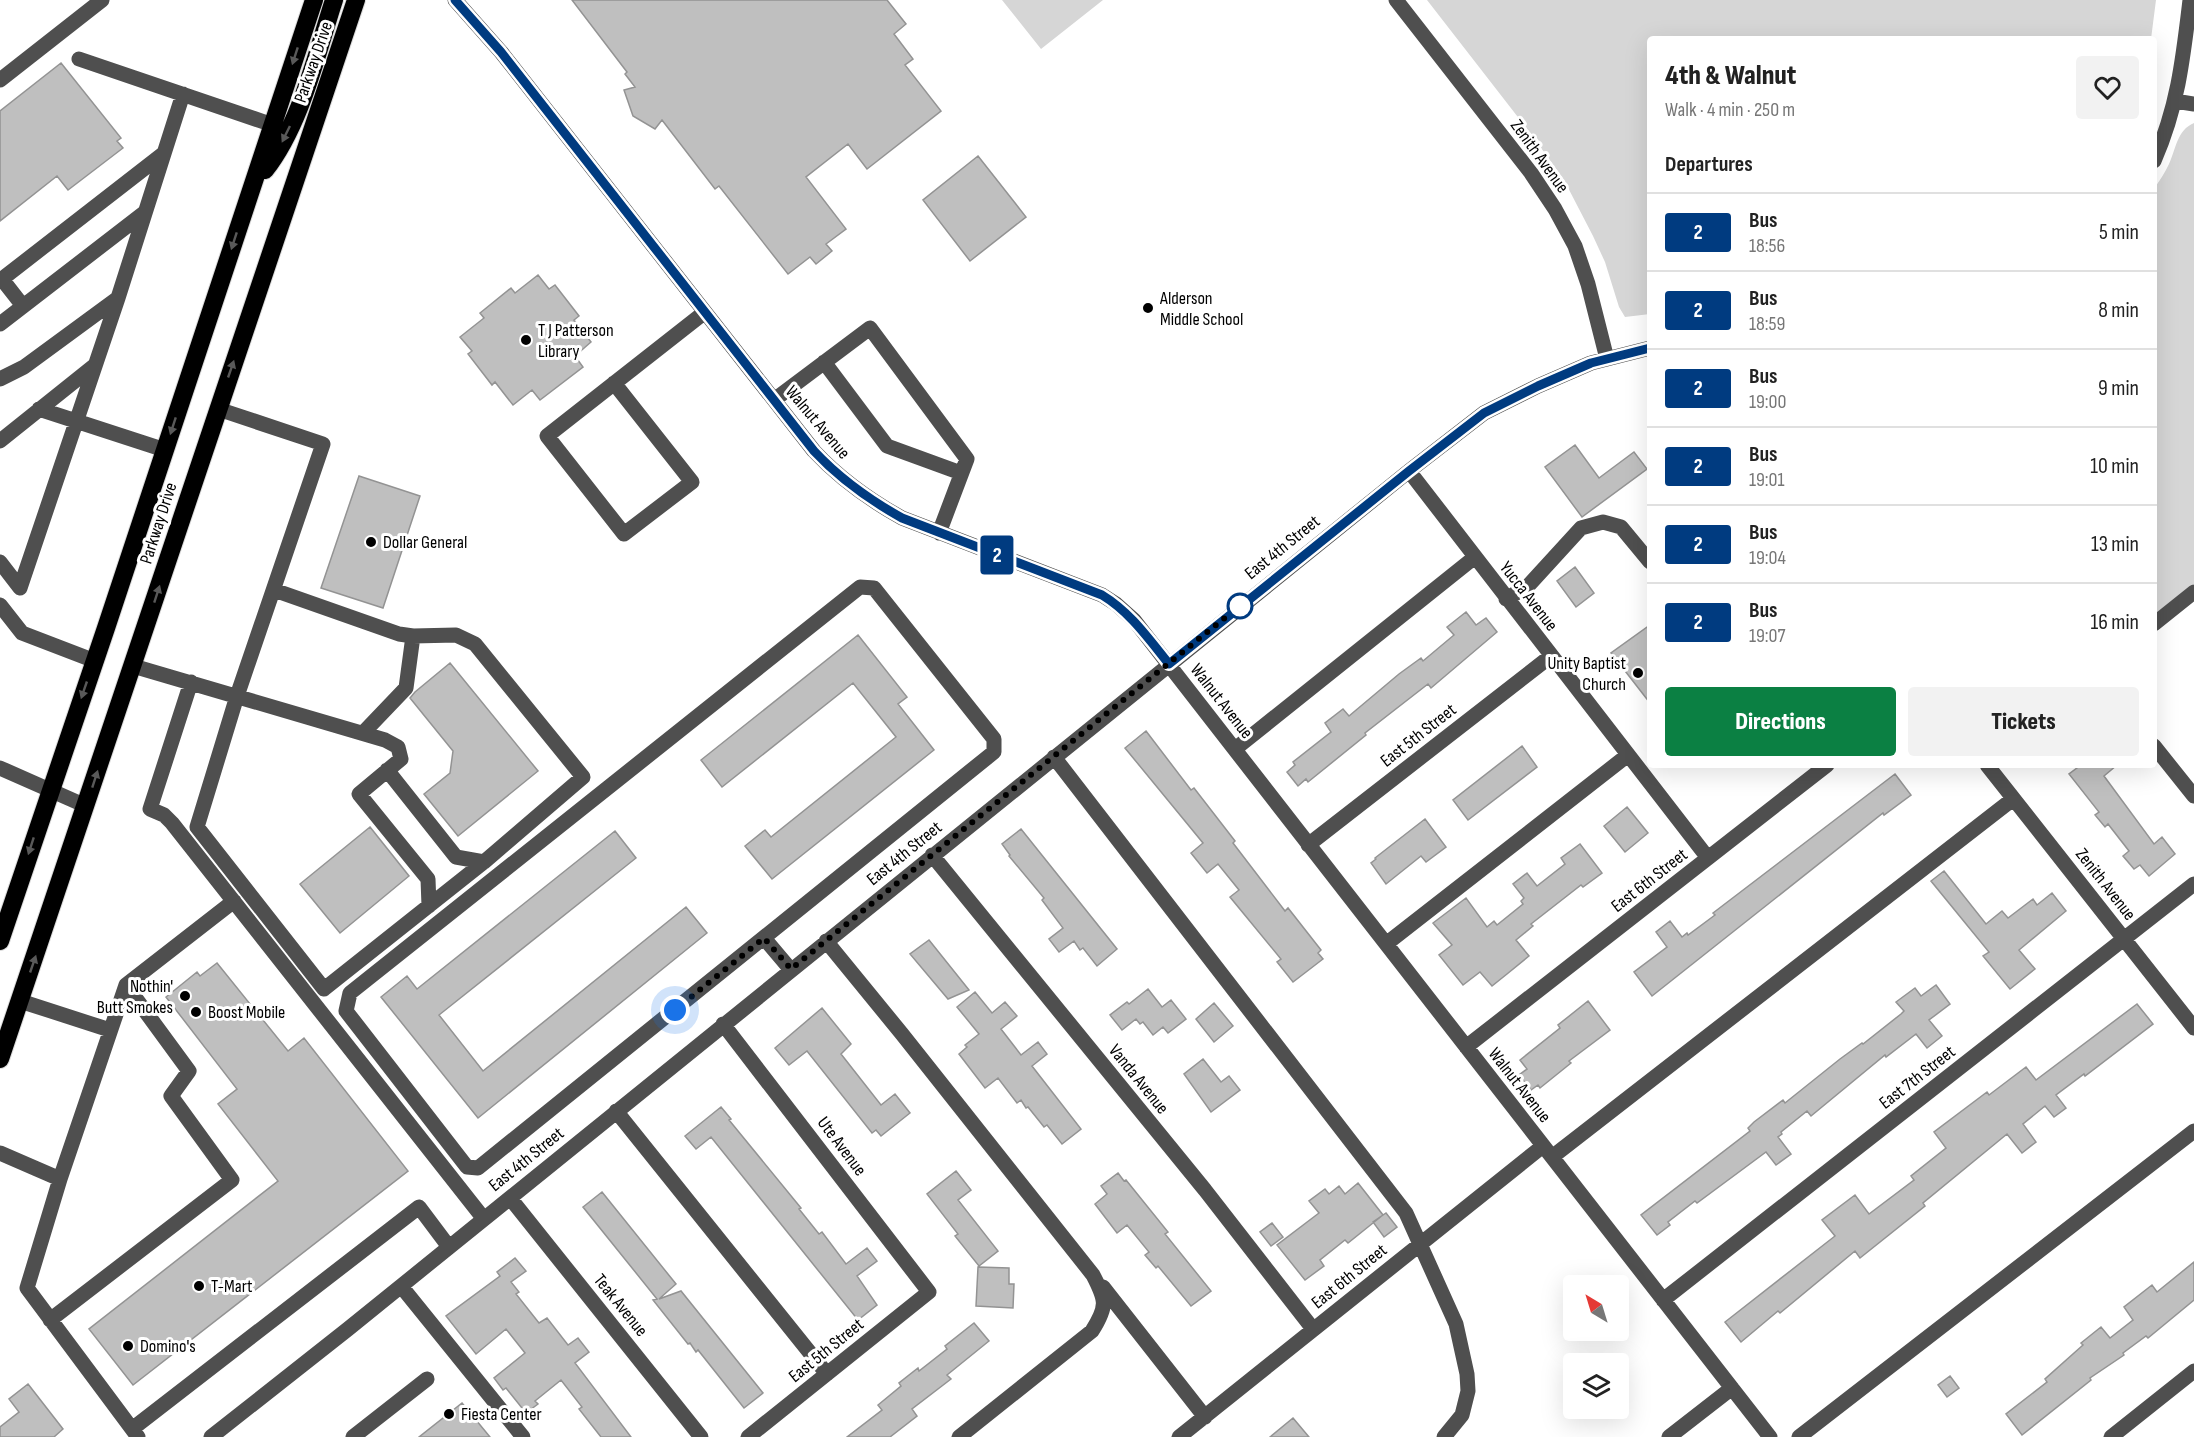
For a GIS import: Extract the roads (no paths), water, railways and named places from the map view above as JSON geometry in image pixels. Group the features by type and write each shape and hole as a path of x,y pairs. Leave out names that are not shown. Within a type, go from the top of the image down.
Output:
{"highway":[{"name":"Parkway Drive","path":"0,941 314,0"},
{"path":"253,185 271,162 296,112 334,0"},
{"name":"Parkway Drive","path":"0,1059 356,0"}],"street":[{"path":"0,80 102,0"},
{"name":"Walnut Avenue","path":"454,0 501,52 814,451 842,480 902,518 1102,595 1134,620 1770,1437"},
{"name":"Zenith Avenue","path":"1395,0 1531,173 1555,209 1575,246 1607,359"},
{"path":"2157,154 2167,130 2181,75 2190,0"},
{"path":"80,59 273,125"},
{"path":"0,562 20,588 118,298 183,94"},
{"path":"2175,101 2194,104"},
{"path":"23,306 2,279 163,154"},
{"path":"0,324 144,213"},
{"path":"0,379 24,367 118,298"},
{"path":"615,383 692,482 624,534 547,436 705,312"},
{"path":"774,400 870,328 967,459 939,533"},
{"name":"East 4th Street","path":"222,1434 1054,756 1484,413 1591,363 1647,349"},
{"path":"824,362 887,446 962,473"},
{"path":"3,432 39,410 95,365"},
{"path":"218,409 322,444 237,696 197,827 324,989 484,862 583,777 475,644 456,635 399,634 274,590"},
{"path":"39,410 165,450"},
{"name":"Yucca Avenue","path":"1409,471 1708,858"},
{"path":"1506,599 1528,586 1581,528 1603,522 1621,527 1647,558"},
{"path":"1235,749 1474,557"},
{"path":"861,587 874,588 994,739 994,752 764,938 478,1168 467,1167 345,1011 350,993 861,587"},
{"path":"2157,622 2194,592"},
{"path":"0,605 21,633 95,661"},
{"path":"363,733 406,688 413,636"},
{"name":"East 5th Street","path":"1308,845 1551,656"},
{"path":"133,666 363,733 398,747 401,759 359,794 428,879 429,906"},
{"path":"191,682 150,809 164,815 172,823 484,1219"},
{"path":"2157,750 2194,796"},
{"path":"1386,944 1628,755"},
{"path":"1054,756 1406,1213 1456,1324 1467,1374 1468,1391 1462,1416 1444,1437"},
{"path":"0,768 86,806"},
{"name":"East 6th Street","path":"1466,1047 1708,858 1816,768"},
{"name":"Zenith Avenue","path":"1989,768 2194,1028"},
{"path":"387,770 456,857 484,862"},
{"name":"East 6th Street","path":"1179,1437 1421,1243 1547,1151 2013,799"},
{"name":"Vanda Avenue","path":"932,855 1205,1190 1313,1329"},
{"name":"East 7th Street","path":"1663,1300 2194,884"},
{"path":"234,901 126,985 60,1179 27,1288 135,1433 419,1207 449,1247"},
{"path":"764,938 791,969"},
{"path":"826,941 1205,1416"},
{"path":"50,1320 232,1180 171,1096 189,1071 126,985"},
{"path":"20,1001 110,1030"},
{"name":"Ute Avenue","path":"723,1024 929,1292"},
{"path":"616,1111 827,1374"},
{"path":"1799,1437 2194,1131"},
{"path":"0,1153 60,1179"},
{"name":"Teak Avenue","path":"510,1198 701,1437"},
{"path":"959,1437 1092,1331 1101,1317 1104,1297 1093,1275"},
{"path":"401,1286 523,1437"},
{"name":"East 5th Street","path":"748,1437 929,1292"},
{"path":"2110,1437 2194,1371"},
{"path":"353,1437 427,1378"},
{"path":"1669,1437 1732,1388"}],"place":[{"name":"Alderson Middle School","path":"1148,308"},
{"name":"T J Patterson Library","path":"526,340"},
{"name":"Dollar General","path":"371,542"},
{"name":"Unity Baptist Church","path":"1638,673"},
{"name":"Nothin' Butt Smokes","path":"185,996"},
{"name":"Boost Mobile","path":"196,1012"},
{"name":"T-Mart","path":"199,1286"},
{"name":"Domino's","path":"128,1346"},
{"name":"Fiesta Center","path":"449,1414"}]}
